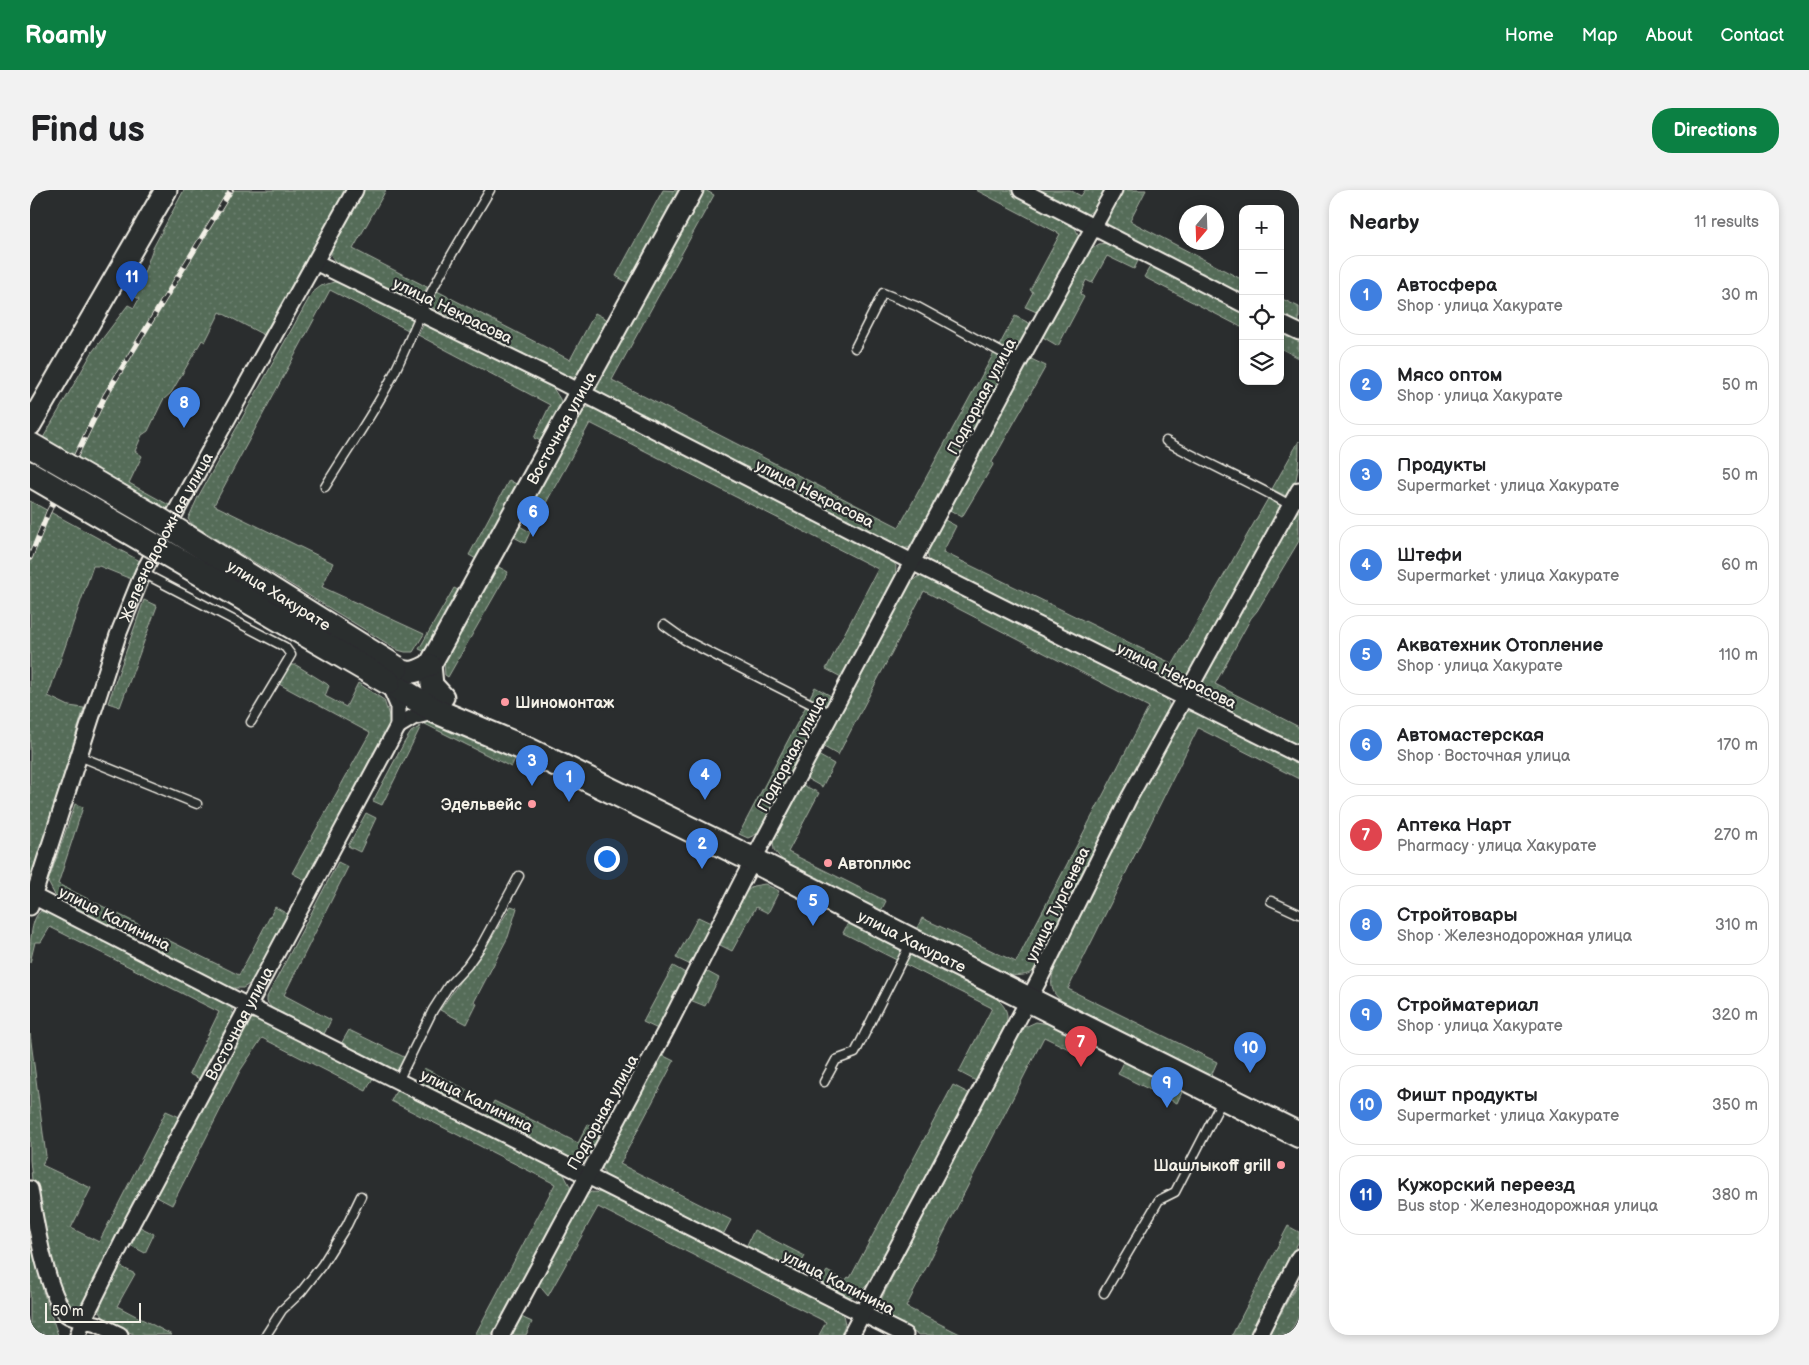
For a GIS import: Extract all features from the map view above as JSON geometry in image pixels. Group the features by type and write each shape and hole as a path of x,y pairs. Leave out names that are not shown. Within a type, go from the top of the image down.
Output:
{"main road":[{"name":"улица Хакурате","path":"30,429 156,518 440,704 1299,1135"},
{"name":"улица Хакурате","path":"30,474 394,673"}],"street":[{"path":"30,429 166,190"},
{"name":"Железнодорожная улица","path":"32,902 118,635 143,573 186,492 355,190"},
{"name":"Восточная улица","path":"430,665 692,190"},
{"path":"1021,190 1239,302"},
{"name":"Подгорная улица","path":"502,1335 666,1030 753,860 912,562 1114,190"},
{"name":"улица Некрасова","path":"315,262 580,392 912,562 1299,755"},
{"path":"1284,325 1299,332"},
{"name":"улица Тургенева","path":"851,1335 1028,1000 1129,798 1295,499"},
{"path":"430,665 432,686 440,704 398,726 398,705 394,673 408,674 417,672 430,665"},
{"name":"Восточная улица","path":"81,1328 132,1223 398,726"},
{"name":"улица Калинина","path":"32,902 248,1006 905,1335"},
{"path":"30,1189 34,1217 51,1287 67,1315 81,1328 98,1324 120,1335"},
{"path":"1259,1335 1299,1258"}],"lane":[{"path":"326,487 341,460 366,425 390,382 446,264 490,190"},
{"path":"855,348 883,293 916,306 1019,362"},
{"path":"1166,441 1295,499"},
{"path":"143,573 284,646 291,655 251,722"},
{"path":"664,625 685,640 832,714"},
{"path":"78,756 197,804"},
{"path":"398,1081 433,1010 449,986 467,966 481,946 519,876"},
{"path":"1271,901 1299,914"},
{"path":"824,1082 836,1060 855,1052 912,941"},
{"path":"1104,1293 1160,1200 1175,1192 1224,1097"},
{"path":"266,1335 282,1310 302,1292 322,1266 347,1225 360,1196"}],"green space":[{"path":"184,190 347,190 264,335 220,312 205,342 202,340 171,393 163,400 148,431 142,435 135,451 142,456 129,483 169,505 167,509 43,438 93,351 128,305 134,308 139,299 134,296 153,248"},
{"path":"362,190 386,190 353,249 427,287 419,303 335,261 331,256 331,249 338,232"},
{"path":"663,190 682,191 630,284 616,276"},
{"path":"701,190 714,195 612,380 899,527 994,353 1014,363 915,545 899,549 596,394 594,386"},
{"path":"976,190 1012,190 1073,224 1079,236 1079,241 1039,313 1025,307 1033,292 1030,290 1060,234"},
{"path":"1034,190 1070,190 1081,196 1085,190 1106,190 1095,209 1085,216"},
{"path":"1122,190 1146,190 1130,221 1179,247 1179,250 1186,250 1239,278 1239,294 1111,232 1106,221"},
{"path":"1108,243 1139,259 1134,269 1107,256 1092,283 1086,280 1080,294 1084,297 1058,346 1041,336 1090,250 1099,244"},
{"path":"1151,265 1239,310 1239,326 1144,277"},
{"path":"340,282 417,320 412,332 330,290 214,505 333,563 322,587 424,634 413,652 398,650 192,524 188,519 198,497 312,293 321,286"},
{"path":"437,291 570,360 595,313 610,321 581,373 575,377 569,377 429,306"},
{"path":"1284,300 1299,307 1299,325 1284,318"},
{"path":"1015,316 1035,326 1019,355 999,346"},
{"path":"424,324 553,388 560,399 562,407 545,443 534,438 550,405 418,335"},
{"path":"1284,333 1299,341 1299,358 1284,350"},
{"path":"1029,358 1046,366 992,462 993,465 962,517 948,509"},
{"path":"584,407 597,408 890,558 896,566 895,577 843,678 826,669 878,569 590,423 536,521 523,514 580,409"},
{"path":"1299,441 1296,478 1292,492 1288,497 1272,489"},
{"path":"509,480 520,486 480,561 469,555"},
{"path":"1269,497 1282,505 1282,510 1185,680 1177,684 1172,684 931,564 928,558 930,541 943,519 956,526 943,552 1173,664"},
{"path":"30,501 140,561 131,579 99,566 93,566 48,696 69,706 84,708 30,886"},
{"path":"1297,511 1299,511 1299,541 1251,618 1215,684 1299,727 1299,748 1206,701 1200,694 1199,687 1238,612"},
{"path":"518,525 530,532 525,543 512,536"},
{"path":"495,565 508,572 448,677 445,675 444,663"},
{"path":"923,575 1164,695 1169,704 1169,709 1114,813 1038,966 1032,972 1025,975 1009,975 917,928 922,918 1016,962 1149,707 924,591 838,755 822,746 908,585 917,577"},
{"path":"454,588 462,592 430,654 419,649"},
{"path":"144,600 157,606 120,707 108,703"},
{"path":"291,665 296,665 327,684 329,686 325,696 346,707 358,683 384,700 390,719 389,727 307,881 292,873 370,733 279,684 286,670"},
{"path":"815,687 831,696 825,708 809,699"},
{"path":"806,706 820,713 759,833 748,838 739,834"},
{"path":"1197,711 1299,761 1299,779 1198,728 1068,989 1217,1062 1211,1076 1062,1001 1057,997 1052,988 1053,973 1057,962 1166,745 1182,715 1187,712"},
{"path":"426,719 435,721 515,759 511,767 419,721"},
{"path":"421,726 382,805 373,801 411,732"},
{"path":"818,755 834,764 822,787 806,778"},
{"path":"803,785 819,793 788,852 886,901 881,911 783,861 774,850 773,841"},
{"path":"75,804 83,807 58,884 140,925 134,938 57,899 48,882"},
{"path":"366,813 376,818 360,852 348,846"},
{"path":"338,862 348,867 284,995 331,1020 324,1034 318,1034 275,1012 267,1002 267,997"},
{"path":"765,884 779,891 768,913 756,907 732,951 720,945 746,892 753,886"},
{"path":"511,906 517,908 508,937 474,1002 477,1004 467,1024 440,1010 463,977 480,957"},
{"path":"275,907 289,915 254,981 243,988 232,988 156,950 162,937 239,975"},
{"path":"41,911 49,913 229,1004 234,1017 202,1080 189,1074 219,1012 50,927 41,942 35,942 30,963 33,927 37,915"},
{"path":"698,917 713,924 693,966 676,958"},
{"path":"848,923 997,999 1002,1004 1007,1013 1006,1023 976,1081 959,1072 992,1008 843,933"},
{"path":"673,966 689,975 660,1030 643,1022"},
{"path":"706,971 719,978 705,1006 690,1000"},
{"path":"262,1018 374,1076 366,1091 262,1038 240,1071 172,1205 153,1195 250,1019"},
{"path":"1036,1022 1050,1024 1080,1040 1073,1051 1044,1037 906,1307 962,1335 919,1335 884,1317 880,1308 880,1302 929,1204 1020,1034 1025,1027"},
{"path":"349,1030 404,1057 396,1073 341,1044"},
{"path":"30,1034 46,1156 42,1165 91,1188 71,1228 99,1242 166,1111 182,1118 110,1249 80,1313 69,1311 52,1276 32,1180 30,1160"},
{"path":"660,1054 674,1061 620,1164 731,1220 723,1235 612,1181 603,1170 602,1165"},
{"path":"1125,1060 1183,1090 1177,1103 1118,1074"},
{"path":"424,1068 467,1090 460,1103 417,1083"},
{"path":"953,1085 970,1094 871,1281 861,1291 850,1297 820,1282 827,1271 845,1281 848,1277 850,1278"},
{"path":"403,1090 562,1171 570,1186 570,1194 495,1335 475,1335 555,1184 391,1101 396,1091"},
{"path":"494,1101 578,1143 588,1124 605,1132 590,1157 580,1162 573,1162 485,1118"},
{"path":"591,1192 605,1193 842,1310 845,1324 841,1335 819,1335 826,1322 598,1207 548,1296 537,1283 587,1195"},
{"path":"30,1225 43,1291 58,1335 30,1335"},
{"path":"138,1226 154,1234 145,1253 128,1244"},
{"path":"1288,1226 1299,1232 1299,1241 1250,1335 1232,1335"},
{"path":"754,1230 805,1256 797,1271 746,1247"},
{"path":"116,1264 135,1274 117,1306 172,1335 135,1335 106,1321 100,1312 100,1297"},
{"path":"1299,1280 1299,1316 1289,1335 1269,1335"},
{"path":"519,1316 532,1322 526,1335 508,1335"}],"railway":[{"path":"30,558 48,513 105,396 231,190"}],"place":[{"name":"Кужорский переезд","path":"132,302"},
{"name":"Стройтовары","path":"184,428"},
{"name":"Автомастерская","path":"533,537"},
{"name":"Шиномонтаж","path":"505,702"},
{"name":"Продукты","path":"532,786"},
{"name":"Штефи","path":"705,800"},
{"name":"Автосфера","path":"569,802"},
{"name":"Эдельвейс","path":"532,804"},
{"name":"Автоплюс","path":"828,863"},
{"name":"Мясо оптом","path":"702,869"},
{"name":"Акватехник Отопление","path":"813,926"},
{"name":"Аптека Нарт","path":"1081,1067"},
{"name":"Фишт продукты","path":"1250,1073"},
{"name":"Стройматериал","path":"1167,1108"},
{"name":"Шашлыкоff grill","path":"1281,1165"}]}
